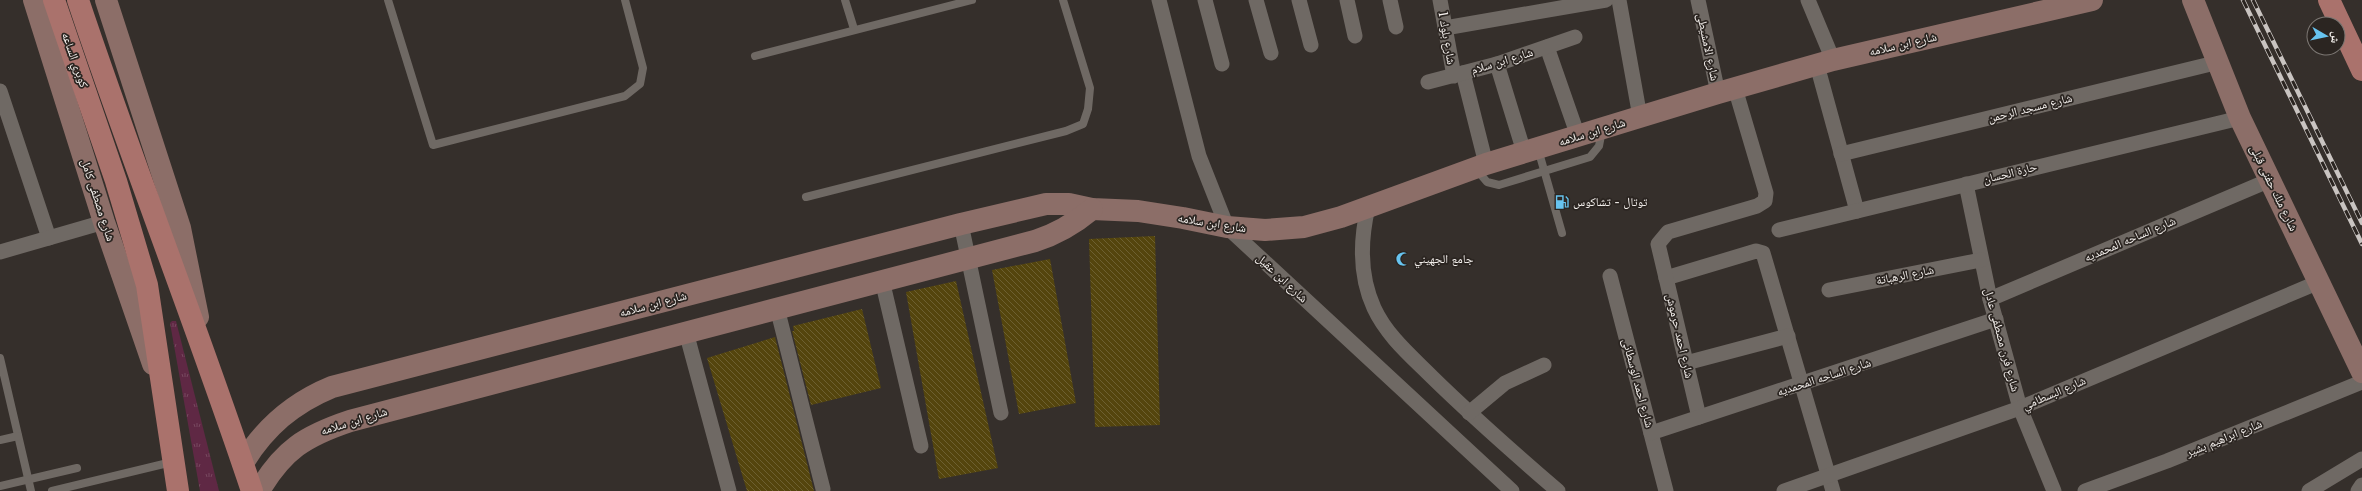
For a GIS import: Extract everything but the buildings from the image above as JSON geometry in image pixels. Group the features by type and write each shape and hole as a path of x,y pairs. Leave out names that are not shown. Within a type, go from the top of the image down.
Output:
{"main road":[{"name":"كوبري الساعه","path":"54,0 95,120"},
{"name":"كوبري الساعه","path":"78,0 118,115 206,353"},
{"path":"2329,0 2359,57"},
{"name":"شارع مصطفى كامل","path":"95,120 147,285 178,491"},
{"path":"206,353 252,491"}],"street":[{"name":"شارع مصطفى كامل","path":"34,0 104,222 165,399"},
{"name":"شارع ابن عقيل","path":"1159,0 1199,156 1227,228 1512,491"},
{"path":"1205,0 1222,64"},
{"path":"1256,0 1271,54"},
{"path":"1299,0 1311,45"},
{"path":"1347,0 1355,36"},
{"path":"1390,0 1396,27"},
{"name":"شارع بلوك 1","path":"1440,0 1445,28 1481,166"},
{"path":"1445,28 1606,0"},
{"path":"1619,0 1640,117"},
{"name":"شارع الامشيطى","path":"1659,254 1658,244 1668,232 1757,206 1764,201 1766,193 1726,91 1698,0"},
{"path":"1808,0 1825,63 1841,154 1857,211"},
{"name":"شارع ابن سلامه","path":"242,463 262,435 278,418 301,401 332,387 961,224 1046,204 1069,204 1092,209 1138,211 1183,218 1227,228 1266,230 1304,227 1368,207 1481,166 1726,91 1825,63 2092,0"},
{"name":"شارع ملك حفنى قبلى","path":"2193,0 2240,118 2362,372"},
{"path":"109,2 180,228 206,353"},
{"name":"شارع ابن سلام","path":"1428,82 1497,64 1575,37"},
{"path":"1547,47 1578,136"},
{"name":"شارع مسجد الرحمن","path":"1841,154 2218,62"},
{"path":"1497,64 1531,150"},
{"path":"0,91 49,238"},
{"name":"حارة الحسان","path":"1779,230 2240,118"},
{"name":"شارع الساحه المحمديه","path":"1990,299 2270,180"},
{"name":"شارع فرن مصطفى عادل","path":"1966,184 1990,299 2020,408 2054,491"},
{"path":"1368,207 1362,248 1364,276 1374,308 1397,343 1468,413 1558,491"},
{"name":"شارع ابن سلامه","path":"259,491 271,471 293,448 320,431 350,421 1056,234 1075,223 1092,209"},
{"path":"0,252 104,222"},
{"path":"961,224 1001,413"},
{"path":"1666,278 1756,251 1761,251 1764,255 1833,491"},
{"name":"شارع احمد حرموش","path":"1659,254 1699,417"},
{"name":"شارع الرهباتة","path":"1829,290 1981,260"},
{"name":"شارع احمد الوسطانى","path":"1610,276 1666,491"},
{"path":"882,280 921,446"},
{"name":"شارع البسطامي","path":"1784,491 2020,408 2319,282"},
{"path":"776,308 823,489"},
{"name":"شارع الساحه المحمديه","path":"1651,433 1996,319"},
{"path":"686,332 729,491"},
{"path":"1686,363 1788,336"},
{"path":"1468,413 1506,383 1544,365"},
{"name":"شارع ابراهيم بشير","path":"2085,491 2167,461 2362,382"},
{"path":"2309,491 2362,459"},
{"path":"2358,491 2362,485"}],"lane":[{"path":"388,0 433,146 625,96 640,84 643,68 625,0"},
{"path":"845,0 854,29"},
{"path":"755,56 854,29 972,0"},
{"path":"806,197 1066,131 1083,124 1088,109 1090,88 1063,0"},
{"path":"1481,166 1487,182 1499,185 1590,157 1599,146 1602,129"},
{"path":"1531,150 1544,171 1562,232"},
{"path":"0,358 31,491"},
{"path":"0,440 18,436"},
{"path":"52,491 173,462"},
{"path":"0,486 77,468"}],"green space":[{"path":"172,321 176,321 219,491 200,491 170,323"}],"railway":[{"path":"2243,0 2362,244"},
{"path":"2253,0 2362,223"}],"place":[{"name":"توتال - تشاكوس","path":"1562,202"},
{"name":"جامع الجهيني","path":"1403,259"}]}
